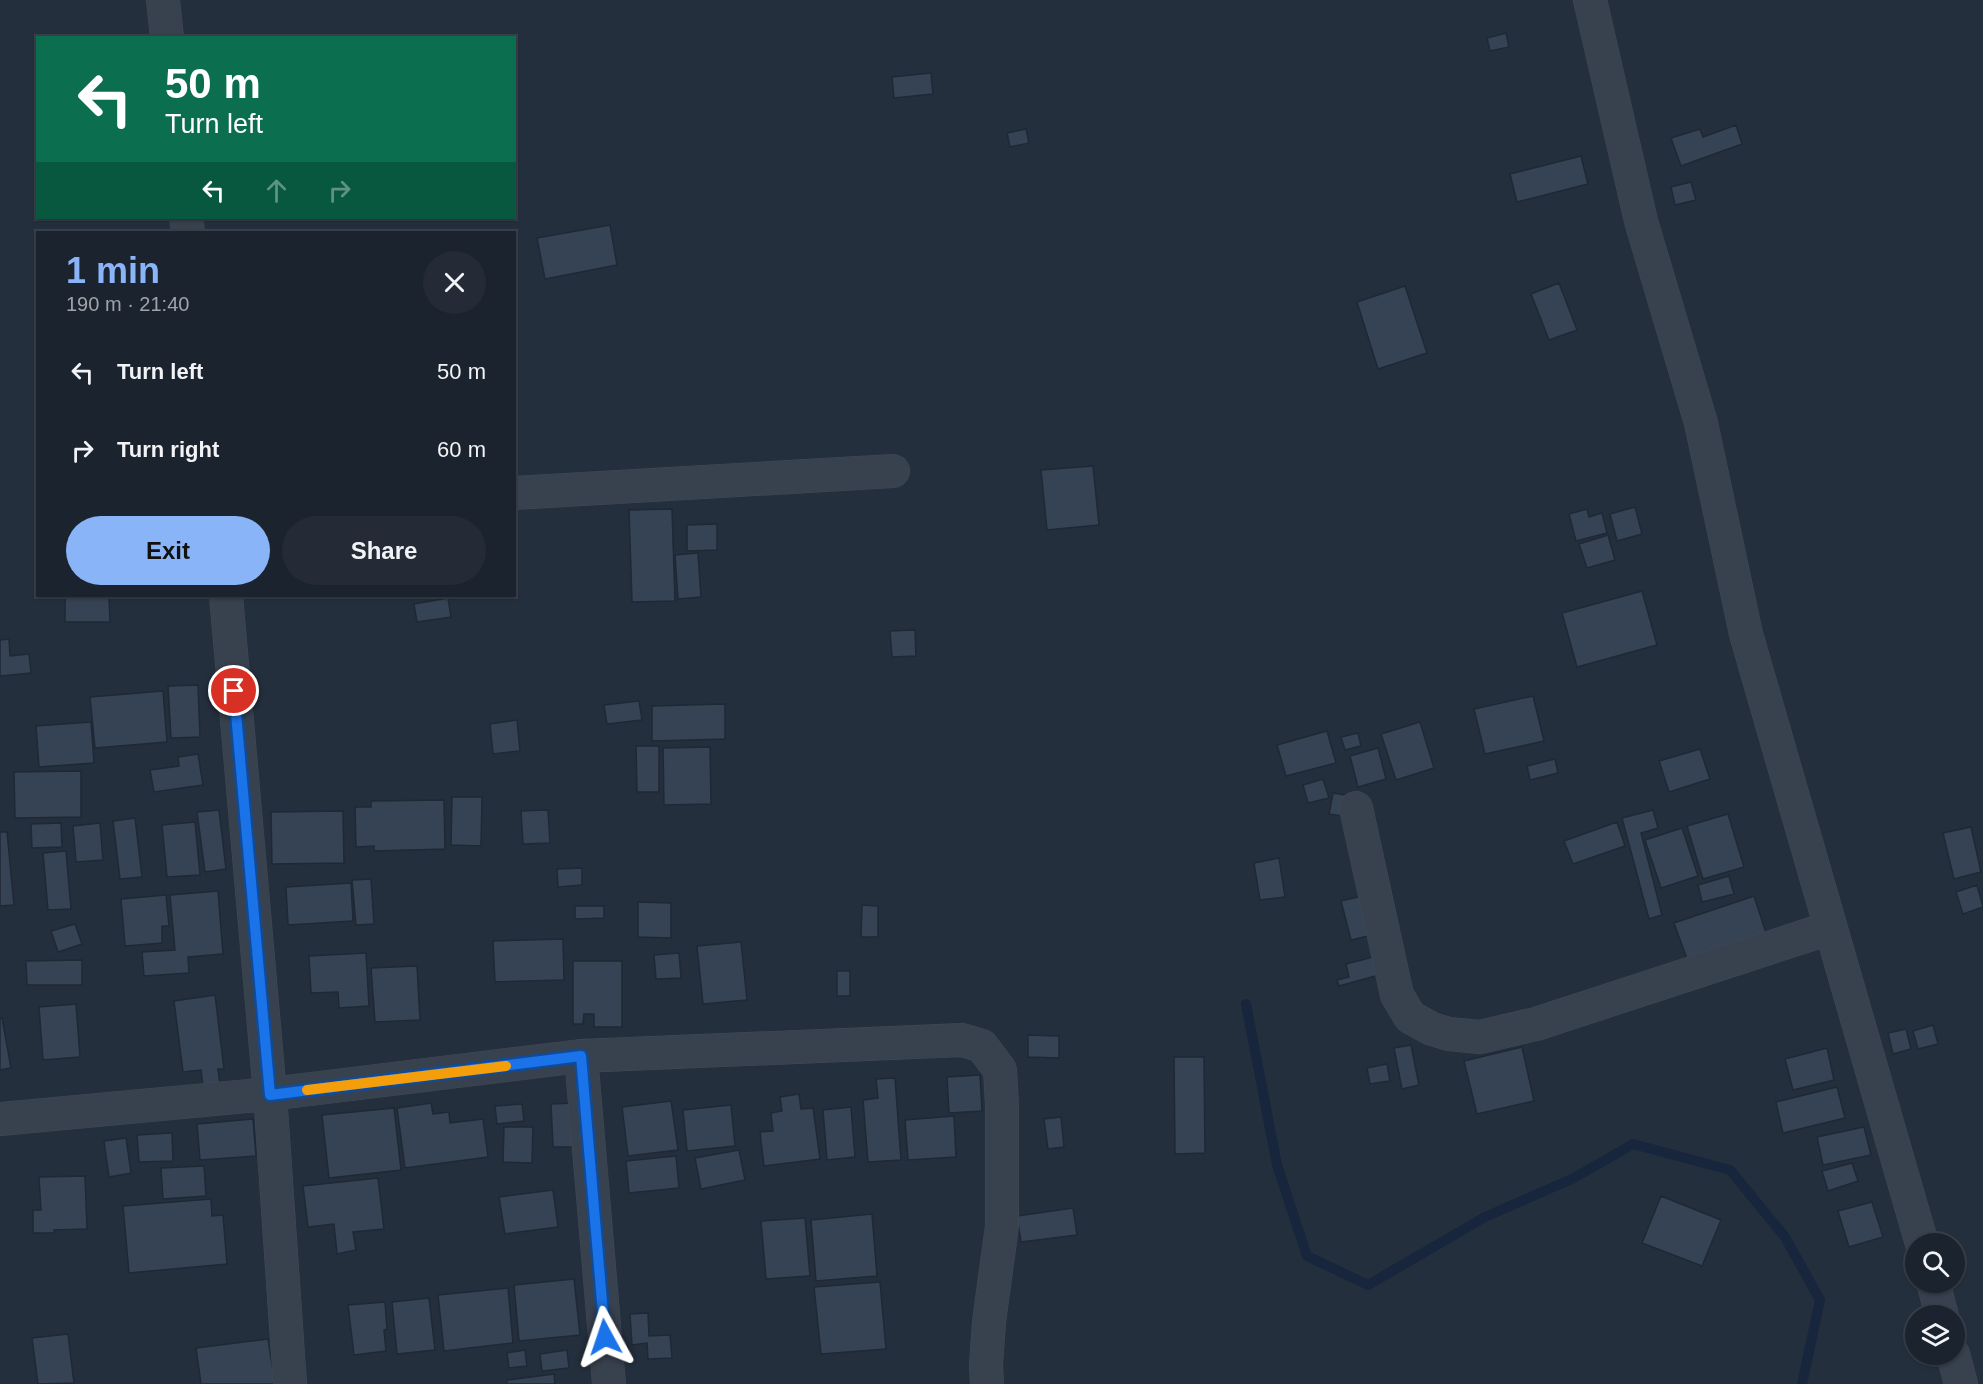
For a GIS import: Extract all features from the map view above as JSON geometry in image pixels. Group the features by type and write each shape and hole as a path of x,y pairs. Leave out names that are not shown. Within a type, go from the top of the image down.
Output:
{"street":[{"path":"163,0 167,36"},
{"path":"1590,0 1641,221 1701,423 1746,634 1919,1233"},
{"path":"516,493 893,471"},
{"path":"226,597 270,1095 290,1384"},
{"path":"1356,808 1397,995 1410,1017 1432,1029 1449,1034 1480,1037 1536,1024 1830,928"},
{"path":"0,1119 270,1095 581,1056 962,1040 982,1046 1000,1070 1002,1226 989,1322 987,1384"},
{"path":"581,1056 609,1384"},
{"path":"1956,1365 1960,1384"}],"building":[{"path":"1506,33 1509,47 1490,51 1487,38"},
{"path":"931,73 933,94 894,98 892,77"},
{"path":"1736,125 1742,144 1681,166 1671,138 1700,129 1703,137"},
{"path":"1026,129 1029,143 1010,147 1007,133"},
{"path":"1581,156 1588,184 1517,202 1510,174"},
{"path":"1691,182 1696,200 1675,205 1671,187"},
{"path":"610,225 617,265 545,279 537,238"},
{"path":"1559,283 1577,330 1549,340 1531,294"},
{"path":"1405,286 1427,353 1378,369 1357,302"},
{"path":"1093,466 1099,525 1047,530 1041,470"},
{"path":"1635,507 1642,534 1617,541 1610,514"},
{"path":"672,509 675,601 632,602 629,510"},
{"path":"1587,509 1589,517 1602,513 1607,533 1576,541 1569,514"},
{"path":"717,524 717,550 687,551 687,525"},
{"path":"1608,535 1615,560 1587,568 1579,544"},
{"path":"698,553 701,597 678,599 675,555"},
{"path":"1642,591 1657,645 1577,667 1562,613"},
{"path":"65,597 109,597 110,622 65,622"},
{"path":"448,598 451,617 417,622 414,604"},
{"path":"915,630 916,656 892,657 890,631"},
{"path":"9,639 10,656 29,654 31,673 0,676 0,640"},
{"path":"198,685 200,737 171,738 168,686"},
{"path":"163,691 167,742 95,748 90,697"},
{"path":"1533,696 1544,741 1485,754 1474,709"},
{"path":"639,701 642,720 607,724 604,705"},
{"path":"725,704 725,739 652,741 652,706"},
{"path":"517,720 520,751 493,754 490,724"},
{"path":"91,722 94,763 39,767 36,726"},
{"path":"1420,722 1434,768 1396,780 1381,734"},
{"path":"1327,731 1336,763 1286,776 1277,745"},
{"path":"1358,733 1361,746 1345,750 1341,737"},
{"path":"636,746 659,746 659,792 637,792"},
{"path":"710,747 711,804 664,805 663,748"},
{"path":"1378,748 1386,779 1358,787 1350,756"},
{"path":"1700,749 1710,779 1669,792 1659,761"},
{"path":"198,754 203,785 154,792 150,770 179,766 178,757"},
{"path":"1555,759 1558,773 1530,780 1527,766"},
{"path":"81,771 81,817 15,818 14,772"},
{"path":"1323,779 1329,798 1308,803 1303,785"},
{"path":"1333,793 1351,796 1348,817 1329,814"},
{"path":"452,797 482,797 481,846 451,845"},
{"path":"444,800 445,849 374,851 374,846 356,847 355,807 371,807 371,801"},
{"path":"219,810 226,869 205,872 197,812"},
{"path":"548,810 550,843 523,844 521,811"},
{"path":"1653,810 1658,828 1641,833 1662,915 1649,919 1622,818"},
{"path":"343,811 344,863 272,864 271,812"},
{"path":"1728,814 1744,867 1703,879 1687,826"},
{"path":"135,818 142,877 120,879 113,821"},
{"path":"195,822 200,875 167,877 162,825"},
{"path":"1617,822 1625,846 1573,864 1564,841"},
{"path":"61,823 62,847 32,848 31,824"},
{"path":"100,823 103,860 76,862 73,826"},
{"path":"1971,827 1981,872 1954,879 1943,833"},
{"path":"1682,828 1698,876 1661,888 1645,840"},
{"path":"0,832 7,832 14,905 0,906"},
{"path":"66,851 71,909 48,910 43,853"},
{"path":"1279,858 1285,897 1260,900 1254,863"},
{"path":"582,868 582,885 558,887 557,869"},
{"path":"1729,876 1734,894 1702,902 1698,885"},
{"path":"371,879 374,924 356,925 352,880"},
{"path":"351,883 353,921 288,925 286,887"},
{"path":"1977,885 1983,907 1963,914 1956,892"},
{"path":"218,891 223,954 188,957 189,973 144,976 142,952 175,950 170,895"},
{"path":"166,895 169,926 162,926 162,943 125,946 121,899"},
{"path":"1362,896 1372,935 1351,940 1341,901"},
{"path":"1754,896 1770,945 1691,970 1674,923"},
{"path":"638,902 671,903 671,938 638,937"},
{"path":"862,905 878,906 878,937 861,937"},
{"path":"575,906 604,906 604,918 575,919"},
{"path":"75,924 82,944 58,952 51,931"},
{"path":"563,939 564,980 495,982 493,941"},
{"path":"741,942 747,1000 703,1004 697,946"},
{"path":"366,953 369,1006 339,1008 338,992 311,993 309,956"},
{"path":"679,953 681,978 656,979 654,955"},
{"path":"1373,957 1379,975 1339,986 1337,980 1349,977 1346,964"},
{"path":"82,960 82,985 27,985 26,961"},
{"path":"573,961 622,961 622,1027 594,1027 594,1014 584,1014 583,1024 573,1024"},
{"path":"417,966 420,1020 375,1022 371,968"},
{"path":"837,971 850,971 850,996 837,996"},
{"path":"215,995 224,1069 218,1069 220,1084 203,1086 201,1070 183,1072 174,1001"},
{"path":"76,1004 80,1057 43,1060 39,1007"},
{"path":"0,1018 2,1018 11,1068 0,1070"},
{"path":"1933,1025 1938,1044 1918,1049 1913,1031"},
{"path":"1906,1029 1911,1049 1893,1054 1888,1033"},
{"path":"1028,1035 1059,1036 1059,1058 1028,1057"},
{"path":"1411,1045 1419,1085 1402,1089 1394,1048"},
{"path":"1522,1047 1534,1101 1477,1114 1464,1061"},
{"path":"1827,1048 1834,1080 1793,1090 1785,1059"},
{"path":"1174,1057 1204,1057 1205,1153 1175,1154"},
{"path":"1387,1064 1390,1081 1370,1084 1367,1068"},
{"path":"980,1075 982,1111 949,1113 947,1077"},
{"path":"895,1078 901,1160 868,1162 863,1100 878,1098 876,1079"},
{"path":"1837,1087 1845,1118 1783,1133 1776,1102"},
{"path":"799,1094 801,1109 813,1108 820,1159 764,1166 760,1132 773,1131 771,1113 782,1111 780,1097"},
{"path":"671,1101 678,1150 628,1156 622,1107"},
{"path":"431,1103 433,1114 449,1112 450,1123 483,1119 488,1157 405,1168 397,1108"},
{"path":"574,1103 575,1147 553,1147 551,1104"},
{"path":"522,1104 524,1121 497,1124 495,1106"},
{"path":"731,1105 735,1146 687,1151 683,1110"},
{"path":"851,1107 855,1157 827,1160 823,1110"},
{"path":"394,1108 401,1170 329,1178 322,1115"},
{"path":"954,1116 956,1157 908,1160 905,1120"},
{"path":"1061,1117 1064,1147 1048,1149 1044,1119"},
{"path":"253,1119 256,1156 200,1160 197,1124"},
{"path":"504,1127 533,1127 532,1163 503,1162"},
{"path":"1864,1127 1871,1155 1823,1165 1817,1137"},
{"path":"172,1133 173,1161 139,1162 137,1135"},
{"path":"126,1138 131,1173 109,1177 104,1141"},
{"path":"739,1150 745,1180 701,1189 695,1158"},
{"path":"676,1156 679,1188 629,1193 626,1161"},
{"path":"1852,1163 1858,1181 1828,1191 1822,1171"},
{"path":"204,1166 206,1196 163,1199 161,1168"},
{"path":"85,1176 87,1229 33,1233 33,1210 41,1210 39,1177"},
{"path":"378,1178 384,1229 353,1232 356,1250 337,1254 334,1224 308,1227 303,1186"},
{"path":"553,1190 558,1227 505,1234 499,1197"},
{"path":"1661,1196 1721,1220 1702,1266 1642,1243"},
{"path":"211,1199 212,1216 223,1215 227,1264 129,1273 123,1206"},
{"path":"1872,1202 1883,1237 1849,1247 1838,1211"},
{"path":"1073,1208 1077,1235 1021,1242 1017,1216"},
{"path":"872,1214 877,1276 816,1281 811,1220"},
{"path":"805,1218 810,1276 766,1279 761,1221"},
{"path":"574,1279 580,1335 519,1341 514,1285"},
{"path":"880,1282 886,1349 821,1354 814,1287"},
{"path":"508,1288 513,1343 444,1351 438,1295"},
{"path":"429,1298 435,1350 397,1354 392,1302"},
{"path":"385,1302 386,1351 354,1355 348,1305"},
{"path":"648,1313 649,1336 670,1335 672,1358 648,1359 647,1343 632,1345 630,1314"},
{"path":"68,1334 74,1383 38,1384 32,1338"},
{"path":"268,1339 275,1384 201,1384 196,1348"},
{"path":"525,1350 527,1366 509,1368 507,1353"},
{"path":"567,1350 569,1368 542,1371 540,1354"},
{"path":"554,1374 555,1384 507,1384 507,1380"}],"waterway":[{"path":"1246,1004 1277,1165 1307,1256 1368,1285 1485,1217 1574,1178 1633,1144 1730,1170 1785,1237 1820,1300 1802,1384"}],"slow traffic":[{"path":"307,1090 506,1066"}],"route":[{"path":"234,691 270,1095 581,1056 605,1337"}]}
